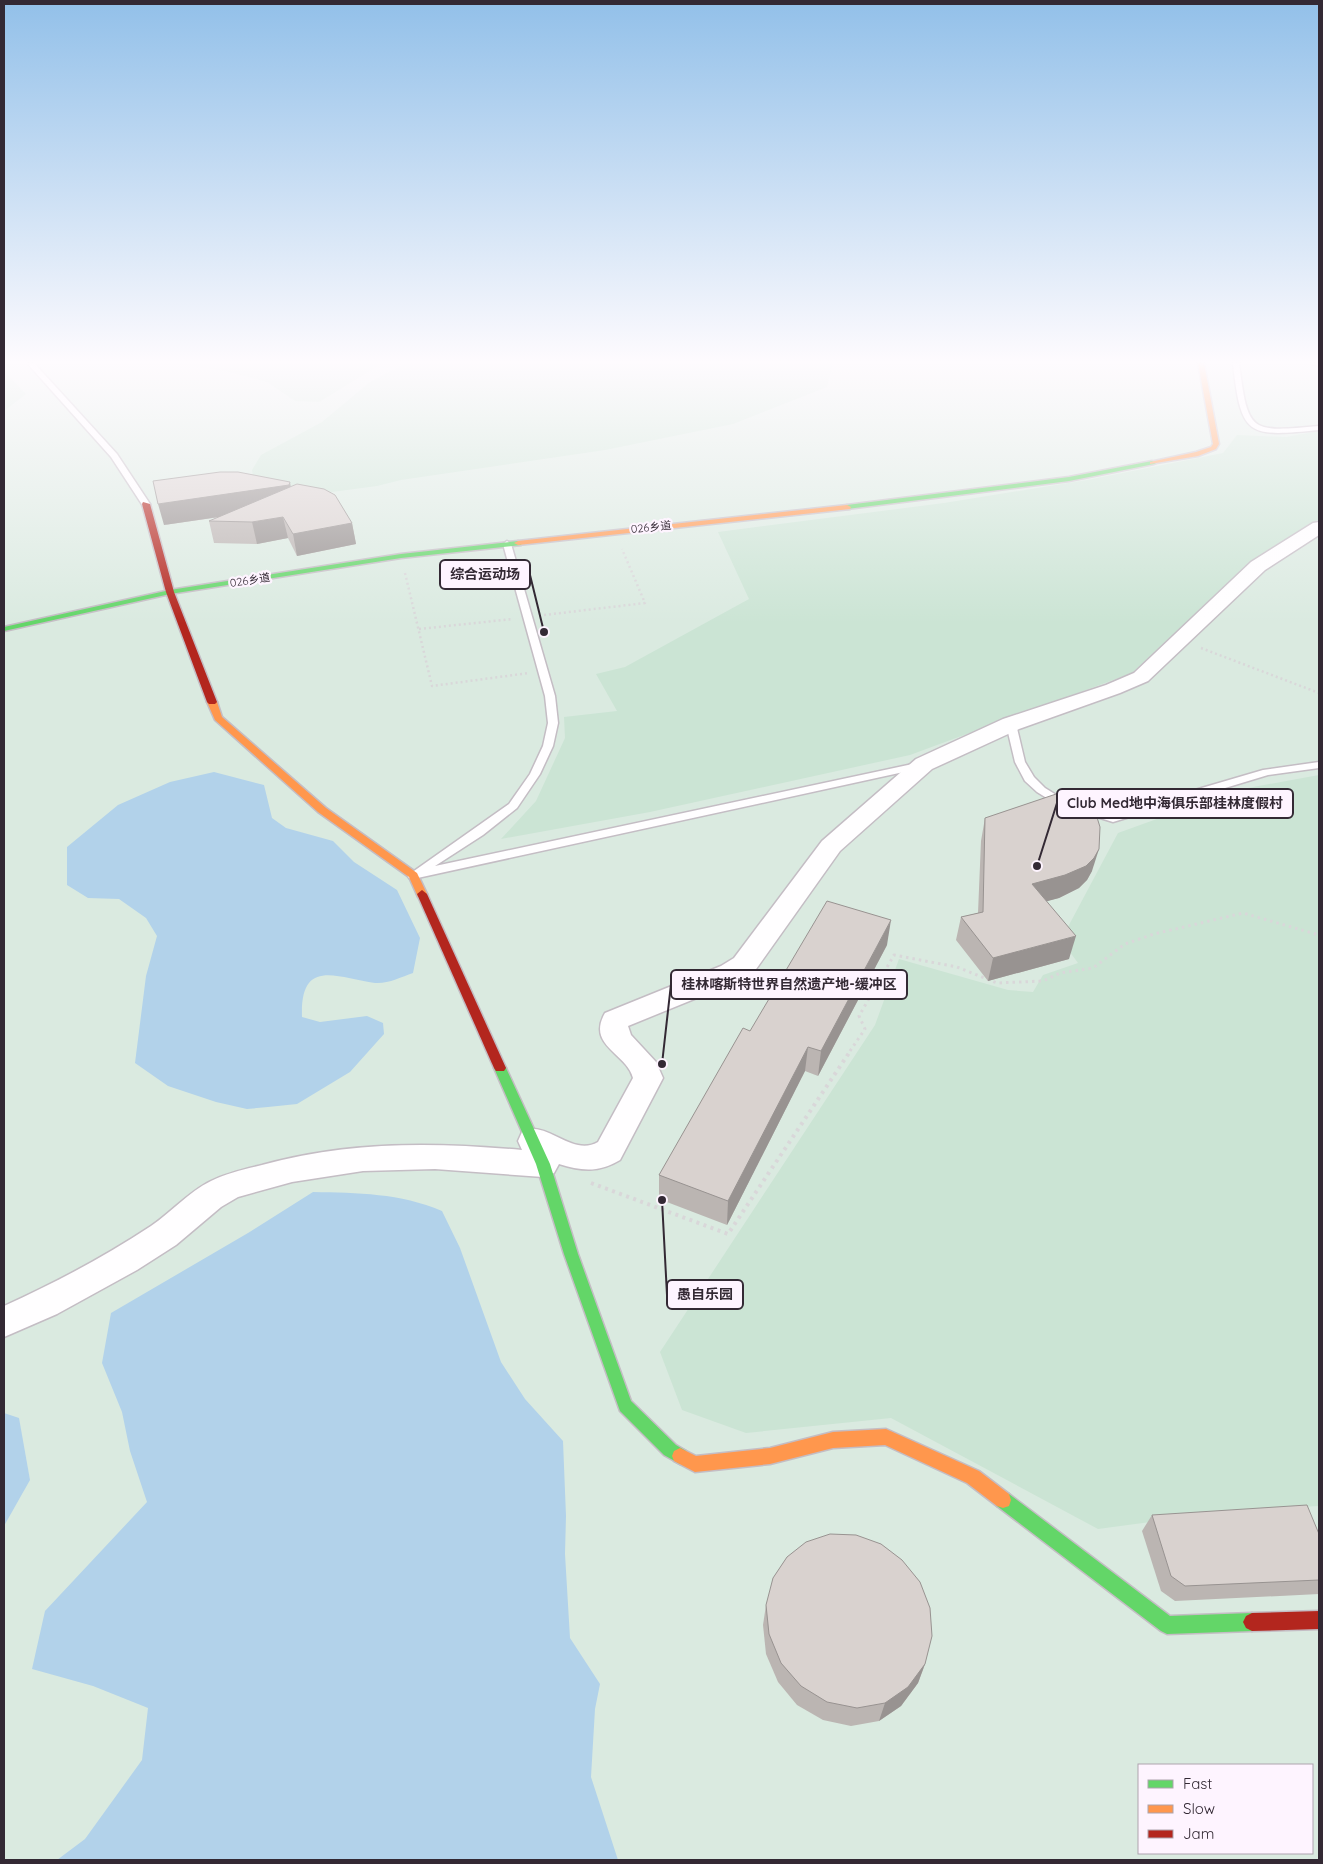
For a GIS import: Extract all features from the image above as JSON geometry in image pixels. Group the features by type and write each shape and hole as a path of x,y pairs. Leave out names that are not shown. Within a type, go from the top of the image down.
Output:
{"street":[{"name":"026乡道","path":"4,629 170,592 402,556 896,501 1069,479 1198,454 1209,450"},
{"path":"146,504 170,592 218,718 322,810 413,875 538,1153 571,1254 625,1406 670,1450 695,1464 770,1456 833,1440 886,1437 973,1477 1166,1625 1319,1620"},
{"path":"4,1322 49,1303 111,1267 164,1234 218,1192 285,1170 374,1156 469,1157 538,1153 598,1158 609,1151 648,1078 646,1068 615,1036 613,1027 615,1020 731,973 744,965 831,846 924,764 1011,724 1113,689 1141,677 1258,566 1319,527"}],"lane":[{"path":"109,450 146,504"},
{"path":"413,875 479,832 513,806 535,774 548,746 553,723 550,696 507,544"},
{"path":"1011,724 1020,762 1029,779 1041,790 1062,803 1113,818 1267,772 1319,765"},
{"path":"413,875 924,764"}],"path":[{"path":"419,629 645,603 614,531"},
{"path":"402,556 432,686 544,672"},
{"path":"1179,640 1319,693"},
{"path":"589,1182 728,1234 865,1029 859,1016 894,955 956,967 997,984 1043,982 1060,973 1093,968 1125,944 1154,934 1243,912 1319,935"}],"shaded area":[{"path":"4,450 1319,450 1319,1860 4,1860"}],"green space":[{"path":"270,450 605,450 317,494 254,483 252,470 261,455"},
{"path":"1225,450 1319,450 1319,519 1254,559 1132,673 910,755 650,812 501,839 536,801 565,738 564,717 617,711 596,674 625,667 749,599 718,532 944,503 1087,480 1223,453"},
{"path":"1319,775 1319,1506 1240,1510 1098,1529 891,1418 746,1433 682,1410 660,1352 875,1025 899,959 1008,990 1033,992 1043,975 1078,963 1061,940 1118,833 1237,790"}],"water":[{"path":"214,772 264,785 272,818 286,828 333,841 354,862 397,890 420,938 413,973 380,983 324,976 314,979 307,986 303,998 302,1017 320,1022 367,1016 383,1023 384,1034 350,1072 297,1104 247,1109 216,1102 168,1086 135,1063 146,976 157,936 146,918 119,899 88,898 67,885 67,847 118,805 170,782"},
{"path":"313,1192 395,1197 442,1211 460,1248 501,1362 525,1399 563,1441 566,1516 565,1554 570,1638 600,1684 595,1709 591,1777 618,1860 57,1860 85,1839 142,1760 148,1708 93,1686 32,1669 45,1611 147,1502 130,1451 122,1412 102,1363 111,1313 248,1233"},
{"path":"4,1413 19,1418 30,1480 4,1526"}],"building":[{"path":"220,472 238,472 290,482 289,485 158,504 153,481"},
{"path":"297,484 324,489 335,495 352,523 293,534 283,517 252,522 209,521"},
{"path":"1068,790 1086,792 1100,827 1099,849 1086,866 1065,875 1032,884 1076,936 993,958 961,917 983,912 985,818"},
{"path":"827,901 891,920 821,1051 808,1047 728,1201 659,1175 743,1028 750,1031"},
{"path":"1307,1505 1319,1534 1319,1580 1185,1586 1171,1576 1152,1515"},
{"path":"830,1534 856,1535 881,1544 902,1560 920,1582 930,1608 932,1636 925,1664 908,1687 885,1703 857,1708 827,1702 801,1686 781,1663 769,1634 766,1605 773,1578 787,1557 806,1542"}],"traffic: fast":[{"path":"847,507 1069,479 1152,463"},
{"path":"4,629 170,592 401,556 518,543"},
{"path":"500,1068 543,1164 571,1254 625,1406 670,1450 680,1456"},
{"path":"1003,1500 1167,1625 1252,1622"}],"traffic: slow":[{"path":"1152,463 1198,454 1209,450"},
{"path":"518,543 847,507"},
{"path":"212,702 218,718 322,810 413,875 422,894"},
{"path":"680,1456 695,1464 770,1456 833,1440 886,1437 973,1477 1003,1500"}],"traffic: jam":[{"path":"146,504 170,592 212,702"},
{"path":"422,894 500,1068"},
{"path":"1252,1622 1319,1620"}],"place":[{"name":"综合运动场","path":"544,632"},
{"name":"Club Med地中海俱乐部桂林度假村","path":"1037,866"},
{"name":"桂林喀斯特世界自然遗产地-缓冲区","path":"662,1064"},
{"name":"愚自乐园","path":"662,1200"}]}
